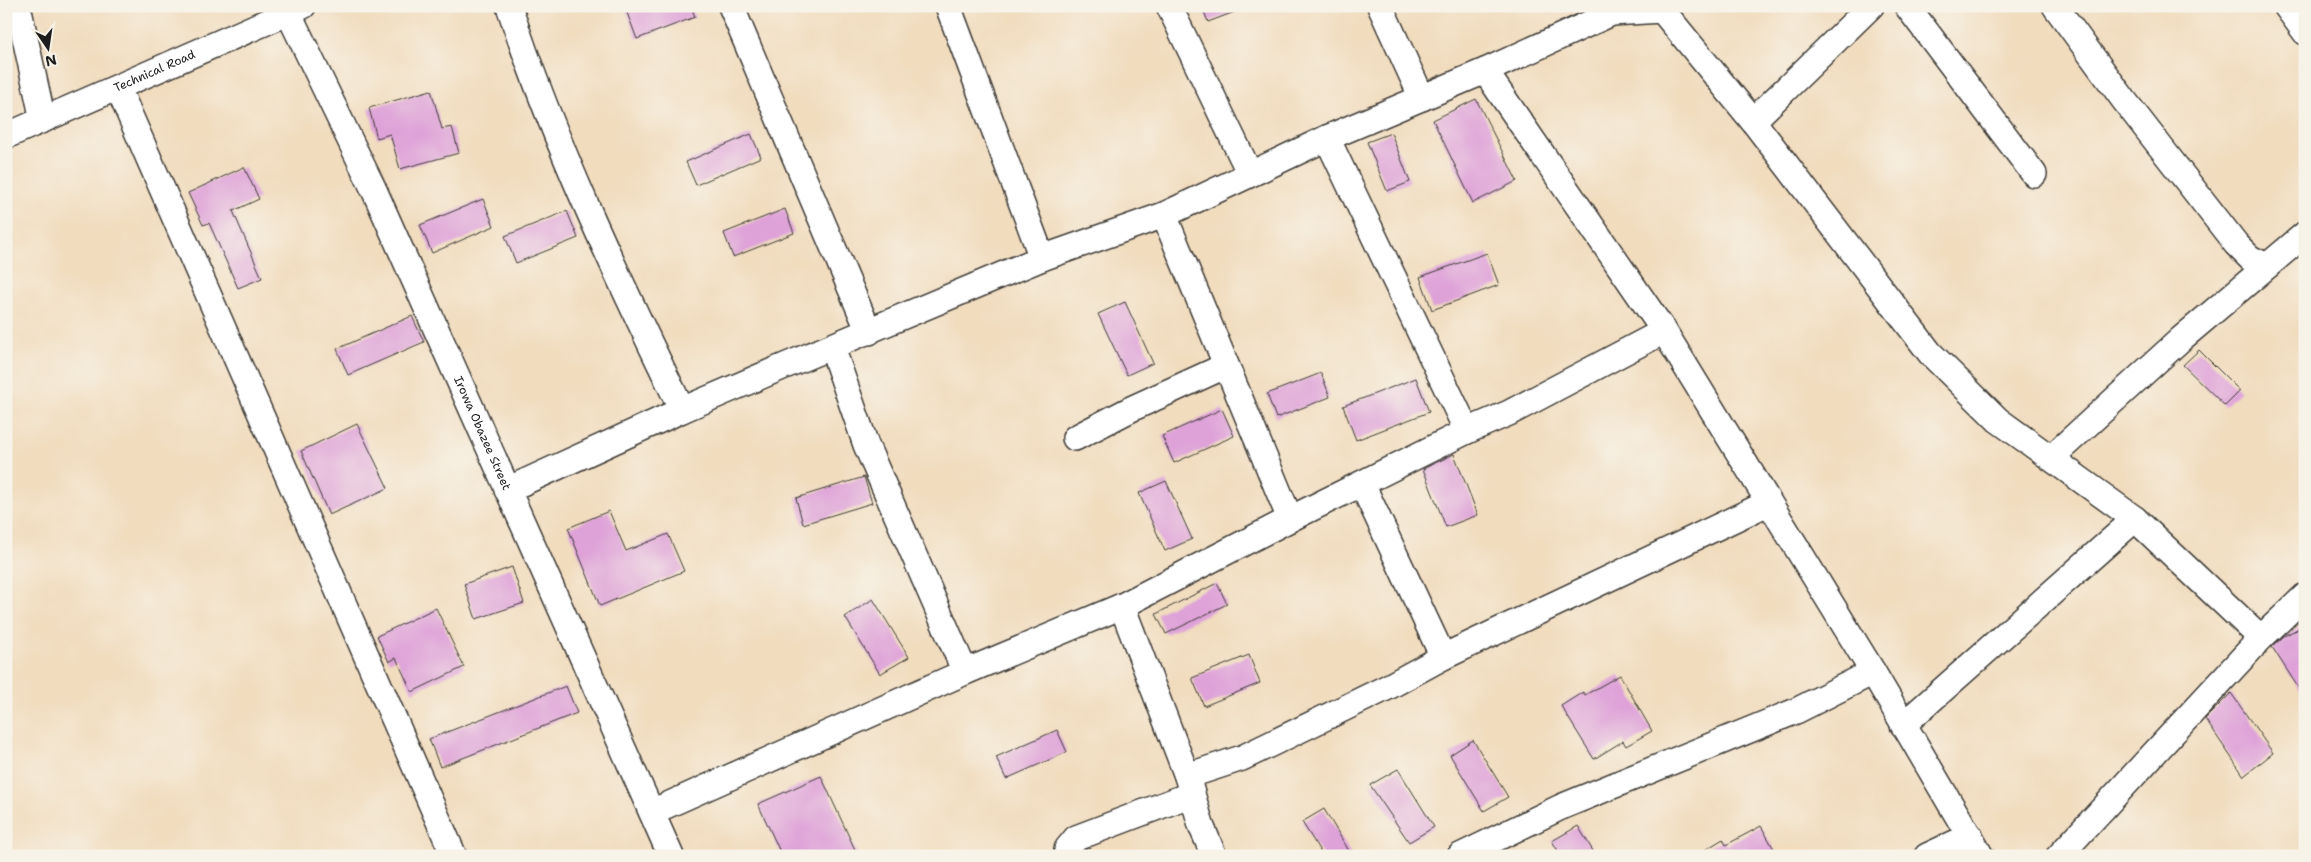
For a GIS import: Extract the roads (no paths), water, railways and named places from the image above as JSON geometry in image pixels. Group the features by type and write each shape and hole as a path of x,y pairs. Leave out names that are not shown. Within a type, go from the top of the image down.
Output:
{"street":[{"path":"18,6 43,120"},
{"path":"509,6 521,42 588,211 682,410"},
{"path":"731,6 869,332"},
{"path":"948,6 1042,258"},
{"path":"1169,6 1250,174"},
{"path":"1380,6 1422,98"},
{"path":"1753,120 1871,6"},
{"path":"1907,6 2034,174"},
{"path":"2055,6 2124,100 2236,244 2250,258 2267,266"},
{"path":"2286,6 2305,32"},
{"name":"Technical Road","path":"6,136 118,88 253,16 295,9"},
{"name":"Irowa Obazee Street","path":"295,9 671,856"},
{"path":"507,490 682,410 1042,258 1164,215 1327,138 1484,71 1611,9 1662,10 1753,120 1930,354 1998,420 2136,518 2261,638"},
{"path":"1484,71 1664,331 1873,672 1902,725 1976,846 1927,856"},
{"path":"118,88 454,856"},
{"path":"1327,138 1467,431"},
{"path":"1164,215 1290,519"},
{"path":"2052,457 2181,339 2305,234"},
{"path":"652,812 965,672 1122,606 1290,519 1467,431 1509,413 1664,331"},
{"path":"832,347 866,445 965,672"},
{"path":"1075,438 1133,408 1225,366"},
{"path":"1362,484 1443,657"},
{"path":"1067,856 1067,848 1076,838 1190,785 1388,687 1443,657 1768,503"},
{"path":"1902,725 2136,518"},
{"path":"2059,856 2261,638 2305,596"},
{"path":"1122,606 1190,785 1201,825 1214,856"},
{"path":"1460,856 1561,807 1796,711 1873,672"}]}
